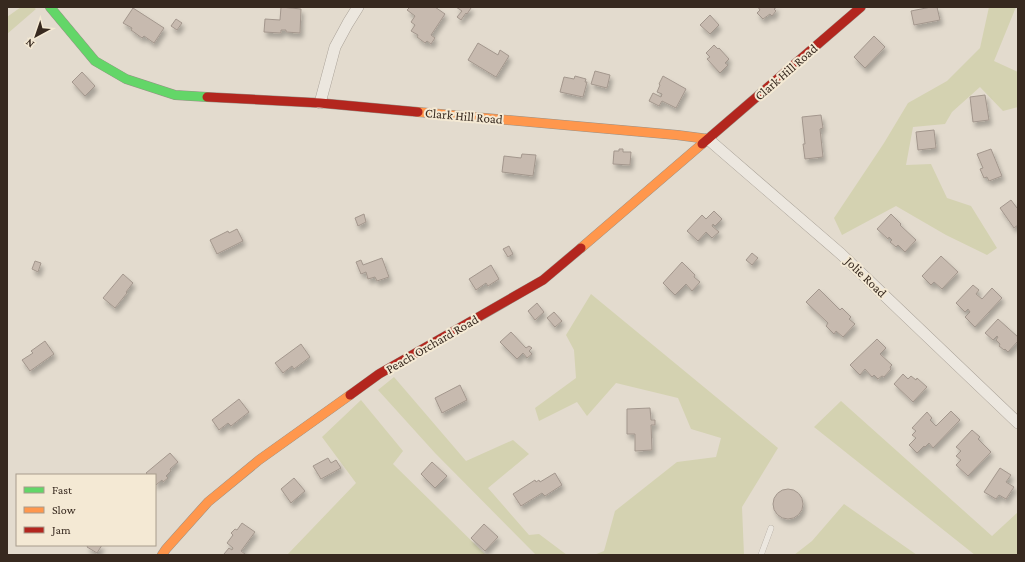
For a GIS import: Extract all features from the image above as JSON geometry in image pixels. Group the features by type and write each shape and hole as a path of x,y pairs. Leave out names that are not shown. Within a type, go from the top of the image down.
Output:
{"street":[{"name":"Clark Hill Road","path":"50,7 95,60 126,79 175,95 320,102 708,139 862,7"},
{"path":"320,102 335,47 358,7"},
{"name":"Jolie Road","path":"708,139 841,254 1018,423"},
{"name":"Peach Orchard Road","path":"162,555 208,502 259,460 379,374 543,280 708,139"}],"lane":[{"path":"761,555 771,528"}],"shaded area":[{"path":"21,7 33,7 36,9 7,34 7,17"},
{"path":"989,7 1016,7 994,61 1018,72 1018,107 1003,111 980,87 952,112 945,124 913,127 906,165 931,164 947,198 971,206 997,248 987,255 946,235 896,206 842,235 834,218 884,143 908,103 947,81 980,48"},
{"path":"591,294 778,448 742,507 744,555 594,555 604,551 615,511 677,462 716,457 721,438 691,429 678,398 616,383 587,416 577,402 539,421 535,408 576,378 574,350 566,335"},
{"path":"394,377 466,461 513,440 529,454 488,488 529,535 539,534 567,555 536,555 435,453 378,390"},
{"path":"361,400 403,451 393,464 486,555 287,555 356,483 322,437"},
{"path":"841,401 992,536 1018,512 1018,555 975,555 814,427"},
{"path":"844,504 917,555 794,555 812,541"}],"building":[{"path":"281,7 301,9 300,33 286,32 286,30 281,30 281,33 264,32 265,19 280,20"},
{"path":"410,7 435,7 445,14 431,35 435,38 431,44 427,41 425,43 417,37 418,35 411,31 415,25 411,22 415,16 407,10"},
{"path":"456,7 471,8 461,20 457,17 462,11"},
{"path":"758,7 777,7 774,9 776,11 772,16 770,14 763,19 757,13 760,10"},
{"path":"937,7 940,20 914,25 911,11"},
{"path":"133,8 164,28 154,43 144,36 142,38 131,30 132,28 123,23"},
{"path":"710,15 719,25 710,34 700,25"},
{"path":"176,19 182,23 177,30 171,26"},
{"path":"874,36 885,47 865,68 854,57"},
{"path":"478,43 498,55 500,50 509,56 496,77 468,60"},
{"path":"714,45 718,49 719,48 729,59 725,63 728,65 720,73 707,59 710,57 706,53"},
{"path":"595,71 610,75 607,88 591,84"},
{"path":"82,72 95,86 85,96 72,82"},
{"path":"575,76 586,79 585,82 587,82 583,97 560,92 564,77 574,79"},
{"path":"663,76 686,89 676,108 662,101 659,106 649,101 653,93 661,97 662,94 657,92"},
{"path":"985,95 989,120 973,122 970,97"},
{"path":"821,115 823,128 820,129 823,157 805,159 802,117"},
{"path":"934,130 936,148 918,150 916,132"},
{"path":"619,149 623,149 623,152 631,152 630,165 613,164 614,151 619,151"},
{"path":"991,149 1002,176 989,181 987,177 984,178 980,169 983,168 977,154"},
{"path":"522,154 536,155 533,176 502,172 504,156 521,158"},
{"path":"1011,200 1017,208 1018,207 1018,225 1014,228 1000,208"},
{"path":"714,211 722,219 715,226 713,224 712,226 719,232 712,238 706,232 698,241 687,231 702,215 706,219"},
{"path":"364,214 366,222 358,226 355,218"},
{"path":"891,214 916,240 905,252 898,245 896,247 890,242 892,240 889,237 888,239 877,229"},
{"path":"237,229 243,241 217,254 210,240 228,231 229,233"},
{"path":"509,246 513,254 508,257 503,249"},
{"path":"752,253 758,258 752,265 746,260"},
{"path":"941,256 958,272 942,289 934,282 931,285 922,276"},
{"path":"382,258 389,277 377,281 375,277 368,279 366,272 361,274 356,262 361,260 363,265"},
{"path":"35,261 41,263 38,272 32,269"},
{"path":"682,262 700,282 692,291 686,284 675,295 663,283"},
{"path":"491,265 499,279 488,286 486,283 476,290 469,279"},
{"path":"123,274 133,283 115,308 103,298"},
{"path":"973,285 979,290 976,294 982,299 992,288 1002,298 975,327 965,317 970,312 968,309 965,312 956,303"},
{"path":"819,289 840,310 842,308 851,317 849,319 855,324 843,337 836,331 834,334 826,326 828,323 806,302"},
{"path":"537,303 544,312 535,320 528,311"},
{"path":"554,312 562,321 555,327 547,318"},
{"path":"998,319 1018,337 1018,341 1008,352 999,346 1000,344 996,340 998,337 997,336 993,340 985,333"},
{"path":"511,332 526,348 529,346 532,348 529,351 532,354 527,358 523,353 517,359 500,342"},
{"path":"877,339 886,348 880,354 892,365 890,367 891,369 884,377 882,376 878,379 874,375 872,377 865,369 860,375 850,365"},
{"path":"45,341 54,354 30,371 22,360 33,353 31,351"},
{"path":"301,344 310,357 294,369 292,366 283,373 275,363"},
{"path":"903,374 908,379 911,376 916,380 917,378 927,387 913,402 894,384"},
{"path":"460,385 467,400 442,413 435,398"},
{"path":"239,399 249,412 231,426 228,423 219,430 212,420"},
{"path":"650,408 651,420 655,420 655,425 651,425 652,450 635,451 635,434 627,434 627,409"},
{"path":"951,411 960,420 933,448 929,443 917,453 909,445 916,438 912,435 916,431 912,428 927,412 932,418 930,420 936,426"},
{"path":"972,430 980,437 978,439 991,452 968,476 956,465 961,460 956,456 961,451 956,447"},
{"path":"170,453 178,462 170,469 171,471 166,476 168,478 163,482 162,480 156,485 156,474 146,473"},
{"path":"328,458 331,463 336,460 341,468 321,479 313,466"},
{"path":"432,462 447,476 435,488 421,474"},
{"path":"1000,468 1011,475 1006,482 1014,487 1006,499 999,495 996,499 984,492"},
{"path":"555,473 562,485 545,496 542,493 521,506 513,494 535,480 536,482 539,480 540,482"},
{"path":"294,478 305,491 291,503 281,489"},
{"path":"788,489 799,493 803,504 799,515 788,519 777,515 773,504 777,493"},
{"path":"242,523 255,532 241,551 245,554 225,555 224,554 229,548 232,550 233,548 227,543 233,535 231,533 235,529 237,530"},
{"path":"484,524 498,537 485,551 471,538"},
{"path":"88,546 101,546 97,553"}],"traffic: fast":[{"path":"50,7 95,61 126,79 175,95 207,97"}],"traffic: slow":[{"path":"418,112 708,139"},
{"path":"581,248 702,144"},
{"path":"162,555 208,502 259,460 350,395"}],"traffic: jam":[{"path":"702,144 861,7"},
{"path":"207,97 320,103 418,112"},
{"path":"350,395 379,374 543,280 581,248"}]}
